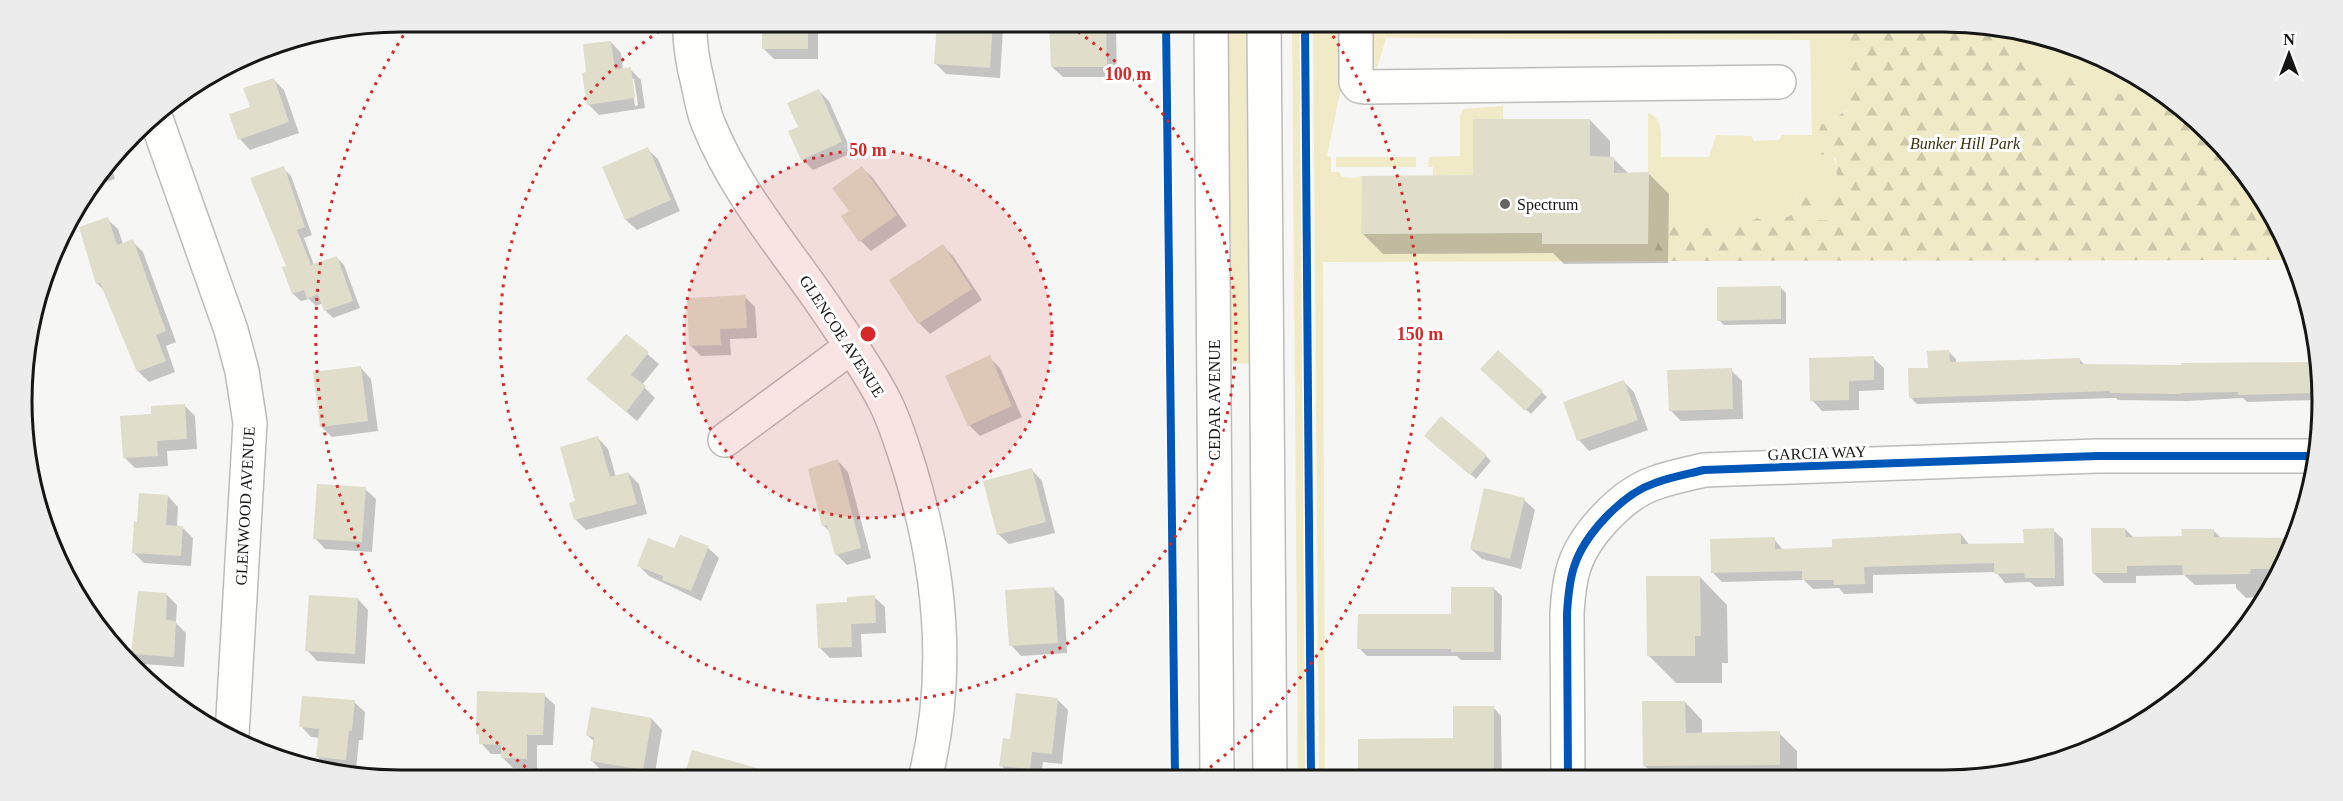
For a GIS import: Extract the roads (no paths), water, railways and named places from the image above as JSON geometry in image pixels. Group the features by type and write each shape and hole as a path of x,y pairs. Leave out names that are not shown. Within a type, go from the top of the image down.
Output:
{"street":[{"name":"GLENCOE AVENUE","path":"691,32 696,74 707,121 726,164 750,205 826,309 885,403 914,484 932,551 938,598 939,698 927,770"},
{"name":"CEDAR AVENUE","path":"1211,32 1217,770"},
{"path":"1264,32 1270,770"},
{"path":"1356,32 1356,82 1359,86 1365,87 1779,82"},
{"name":"GLENWOOD AVENUE","path":"157,123 231,330 242,371 250,423 232,729"},
{"path":"725,440 851,347"},
{"name":"GARCIA WAY","path":"1568,770 1567,613 1574,566 1587,540 1599,525 1626,500 1653,483 1704,470 2098,456 2307,456"}],"place":[{"name":"Spectrum","path":"1505,204"}],"park label":[{"name":"Bunker Hill Park","path":"1965,143"}]}
